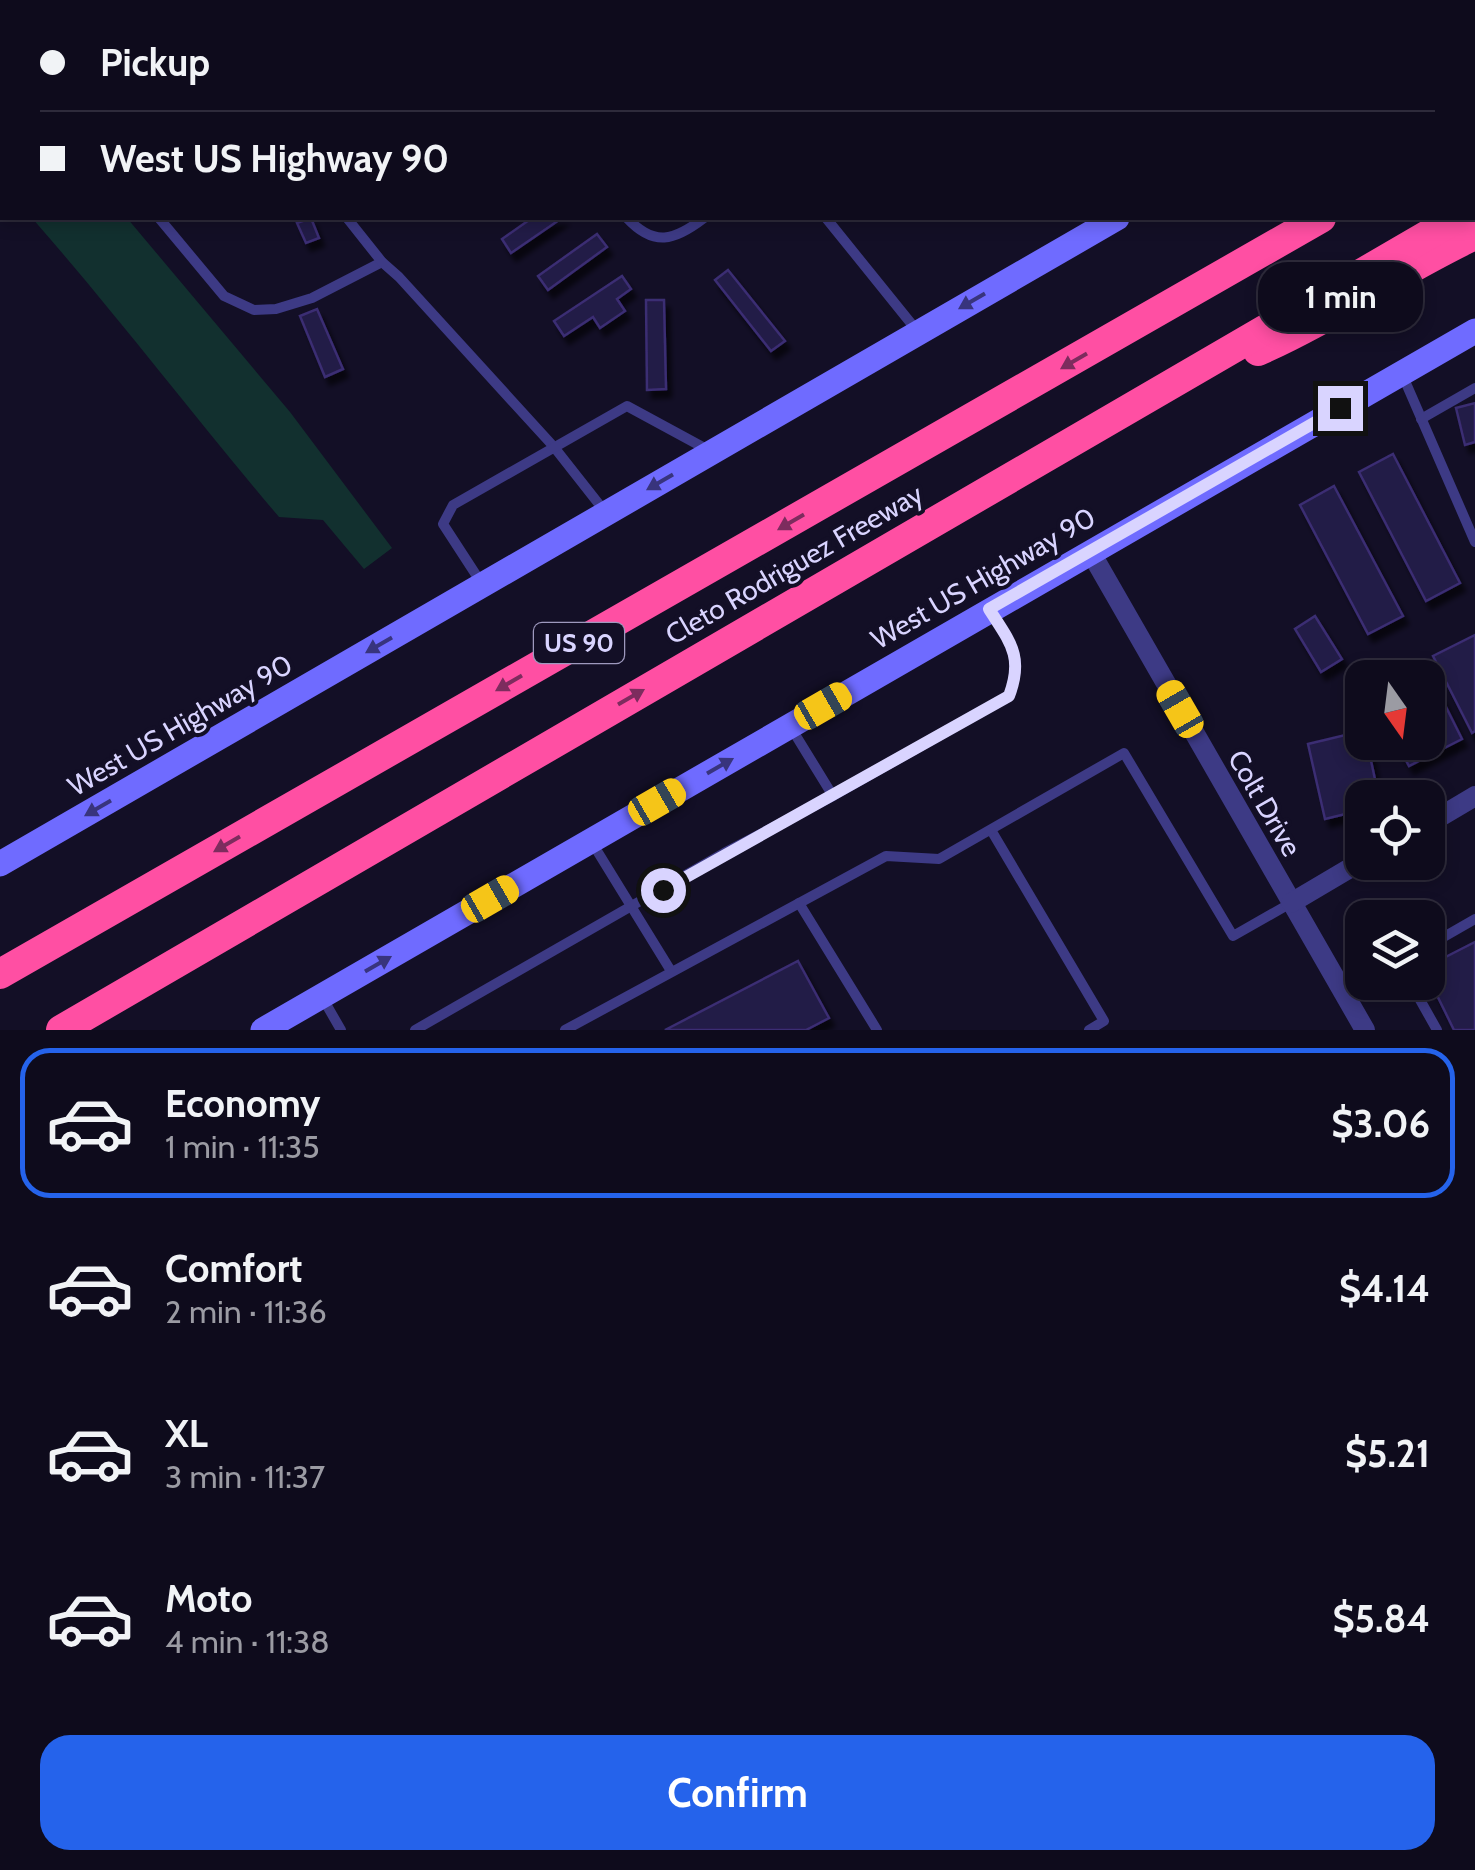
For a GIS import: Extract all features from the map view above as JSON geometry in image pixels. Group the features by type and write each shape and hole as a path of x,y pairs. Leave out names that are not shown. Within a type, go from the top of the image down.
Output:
{"highway":[{"path":"1158,312 1281,220"},
{"name":"Cleto Rodriguez Freeway","path":"0,974 1318,220"},
{"name":"Cleto Rodriguez Freeway","path":"61,1030 1453,220"},
{"path":"1126,408 1297,334 1475,235"}],"main road":[{"name":"West US Highway 90","path":"0,864 1114,220"},
{"name":"West US Highway 90","path":"264,1030 1475,331"}],"street":[{"name":"Colt Drive","path":"1090,551 1364,1030"},
{"path":"1445,814 1475,796"},
{"path":"1290,904 1345,872"}],"lane":[{"path":"161,220 224,296 254,310 312,298 382,262"},
{"path":"349,220 382,262 554,447 606,514"},
{"path":"629,220 640,232 657,239 672,237 701,220"},
{"path":"828,220 918,332"},
{"path":"1401,374 1475,542"},
{"path":"1421,418 1475,388"},
{"path":"483,584 443,524 452,505 626,406 712,452"},
{"path":"415,1030 1009,696 1016,677 1015,649 989,609"},
{"path":"790,725 833,796"},
{"path":"565,1030 886,856 939,859 1124,753 1233,936 1290,904"},
{"path":"991,830 1104,1022 1089,1030"},
{"path":"591,840 671,971"},
{"path":"799,903 876,1030"},
{"path":"1445,936 1475,919"},
{"path":"321,996 341,1030"},
{"path":"1420,1000 1437,1030"}],"green space":[{"path":"34,220 129,220 290,412 392,548 364,569 323,520 279,517"}],"building":[{"path":"312,220 319,238 306,243 297,223"},
{"path":"529,220 559,220 511,253 502,239"},
{"path":"597,234 607,247 548,290 538,276"},
{"path":"728,270 785,341 771,351 715,280"},
{"path":"622,276 631,289 617,299 625,311 600,328 593,317 564,336 554,321"},
{"path":"646,300 664,300 666,389 647,390"},
{"path":"317,309 343,369 325,377 300,316"},
{"path":"1475,403 1475,442 1465,445 1456,408"},
{"path":"1393,454 1460,583 1426,601 1359,472"},
{"path":"1334,486 1403,616 1368,634 1300,505"},
{"path":"1315,616 1342,659 1321,672 1295,629"},
{"path":"1475,635 1472,733 1445,680 1445,660 1435,660 1433,656"},
{"path":"1445,705 1462,739 1445,748"},
{"path":"1345,735 1345,760 1371,760 1375,780 1345,780 1345,814 1325,819 1308,744"},
{"path":"1475,942 1475,1030 1454,1030 1439,1000 1445,1000 1445,957"},
{"path":"798,961 829,1018 806,1030 665,1030"}],"route":[{"path":"663,890 1009,696 1016,677 1015,649 989,609 1340,408"}]}
